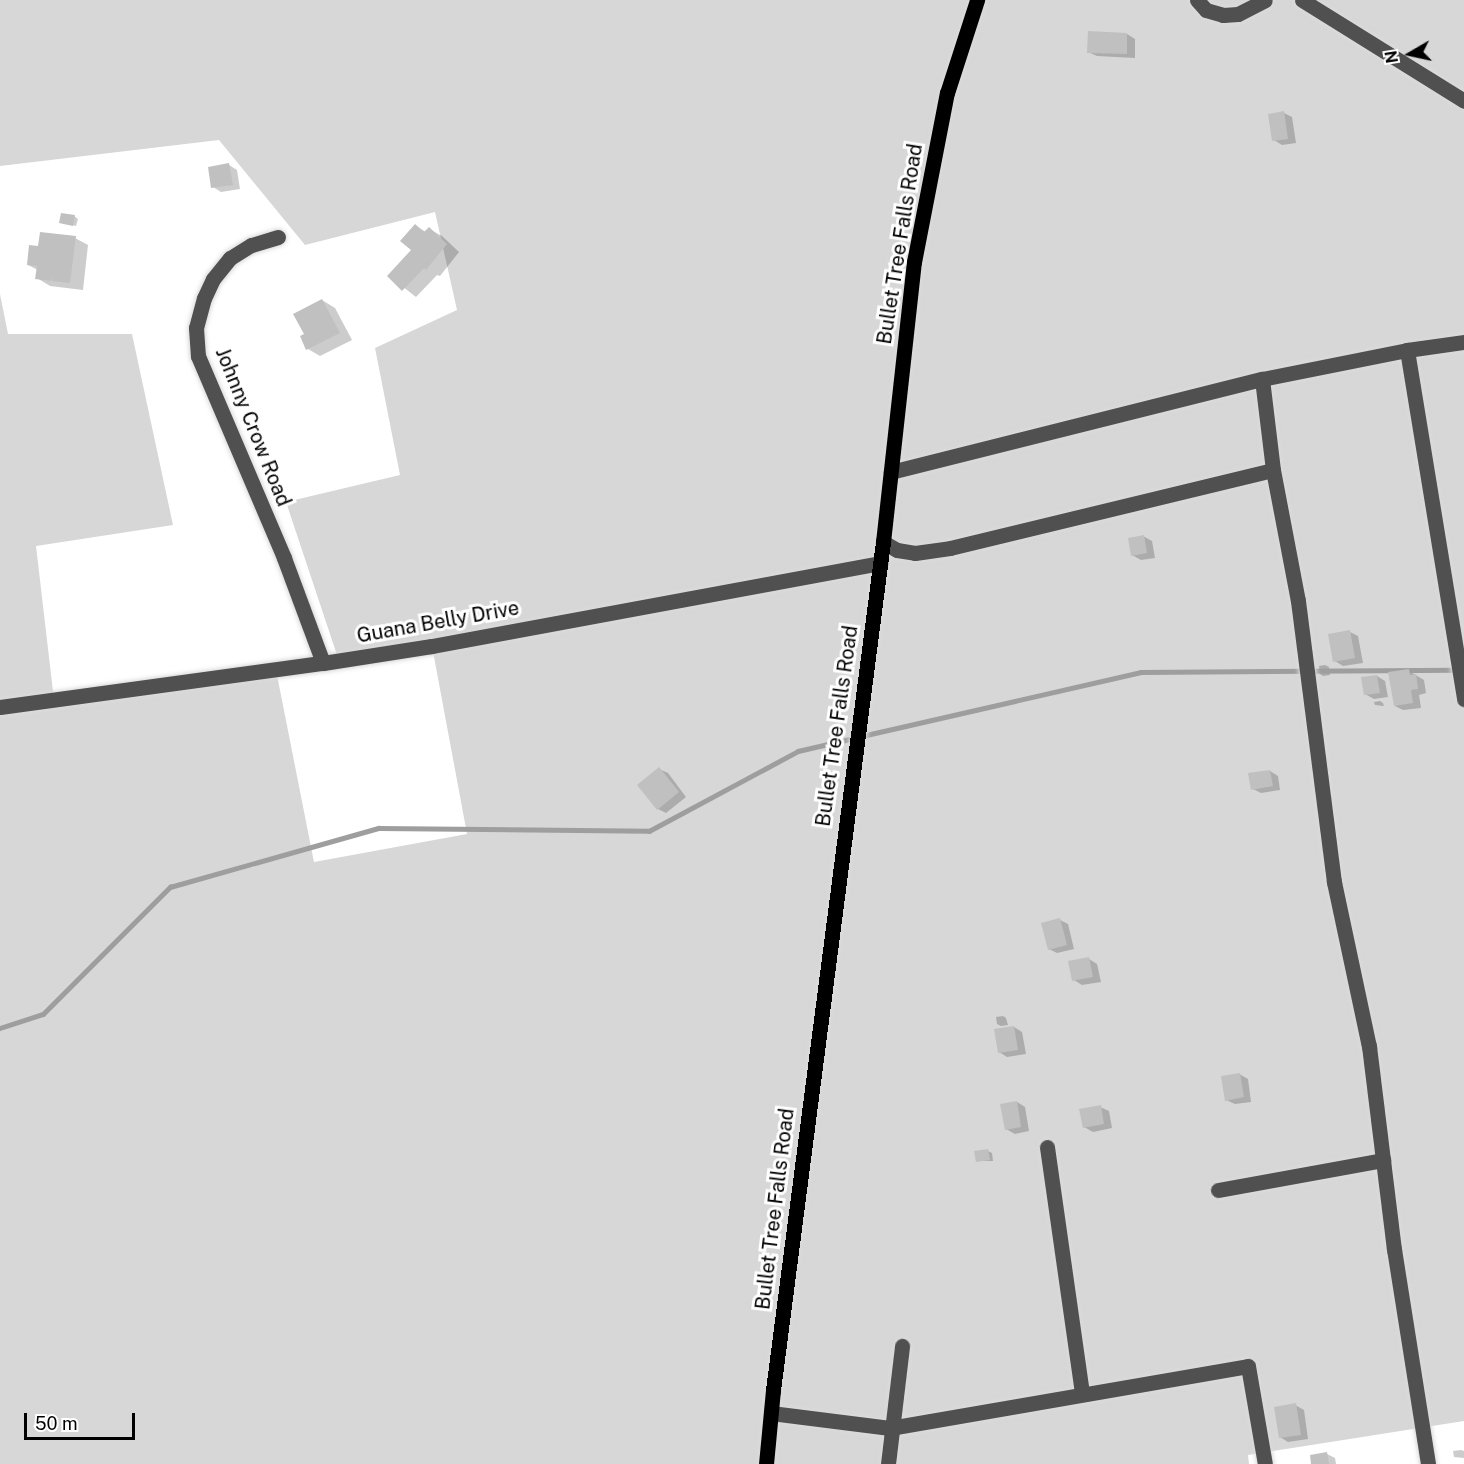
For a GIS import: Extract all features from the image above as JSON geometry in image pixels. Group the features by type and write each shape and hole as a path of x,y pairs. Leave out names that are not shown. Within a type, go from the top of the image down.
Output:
{"main road":[{"name":"Bullet Tree Falls Road","path":"766,1464 842,849 883,542 914,262 946,93 977,0"}],"street":[{"path":"1197,0 1206,10 1223,15 1238,14 1265,0"},
{"path":"1302,0 1464,101"},
{"name":"Johnny Crow Road","path":"278,237 251,245 230,258 213,279 204,298 196,328 198,356 285,558 323,663"},
{"path":"891,472 1262,378 1407,350 1464,342"},
{"path":"1407,350 1464,699"},
{"path":"1262,378 1273,470 1298,601 1334,882 1369,1046 1394,1249 1428,1464"},
{"path":"883,542 897,550 915,553 950,548 1273,470"},
{"name":"Guana Belly Drive","path":"0,706 323,663 880,563"},
{"path":"1047,1147 1082,1394"},
{"path":"1218,1190 1383,1160"},
{"path":"888,1464 890,1428 902,1346"},
{"path":"771,1413 890,1428 1248,1366 1264,1464"}],"shaded area":[{"path":"0,0 1464,0 1464,1421 1248,1455 1249,1464 0,1464 0,294 8,334 132,334 173,525 36,546 54,700 276,670 314,862 467,834 432,646 339,661 286,502 400,475 375,348 457,310 435,212 305,245 219,140 0,166"}],"building":[{"path":"1088,31 1127,33 1127,54 1087,53"},
{"path":"1284,111 1288,139 1272,141 1268,114"},
{"path":"229,163 233,185 211,188 208,167"},
{"path":"61,213 75,215 73,226 59,223"},
{"path":"415,224 424,232 429,227 447,244 426,270 424,268 402,291 387,276 411,250 400,241"},
{"path":"40,232 76,236 70,283 52,281 53,275 51,281 35,279 37,266 27,265 29,245 38,246"},
{"path":"322,299 340,333 306,350 300,336 304,334 293,314"},
{"path":"1144,535 1147,553 1131,556 1128,538"},
{"path":"1350,630 1355,658 1333,662 1328,634"},
{"path":"1409,669 1410,675 1416,674 1418,689 1411,690 1413,703 1394,706 1388,672"},
{"path":"1377,675 1380,693 1364,695 1361,677"},
{"path":"659,767 679,792 657,810 637,785"},
{"path":"1270,770 1273,786 1251,790 1248,773"},
{"path":"1060,918 1067,945 1048,950 1041,923"},
{"path":"1089,957 1093,977 1072,981 1068,961"},
{"path":"1014,1026 1018,1050 998,1053 994,1029"},
{"path":"1240,1073 1244,1097 1225,1101 1221,1076"},
{"path":"1017,1101 1021,1127 1005,1130 1000,1104"},
{"path":"1101,1105 1104,1124 1083,1128 1079,1109"},
{"path":"988,1149 990,1160 976,1162 974,1151"},
{"path":"1296,1403 1301,1435 1279,1438 1274,1407"},
{"path":"1327,1452 1329,1464 1311,1464 1310,1455"}],"waterway":[{"path":"862,736 1141,672 1455,670"},
{"path":"0,1028 43,1014 170,887 379,828 649,831 798,751 854,738"}]}
